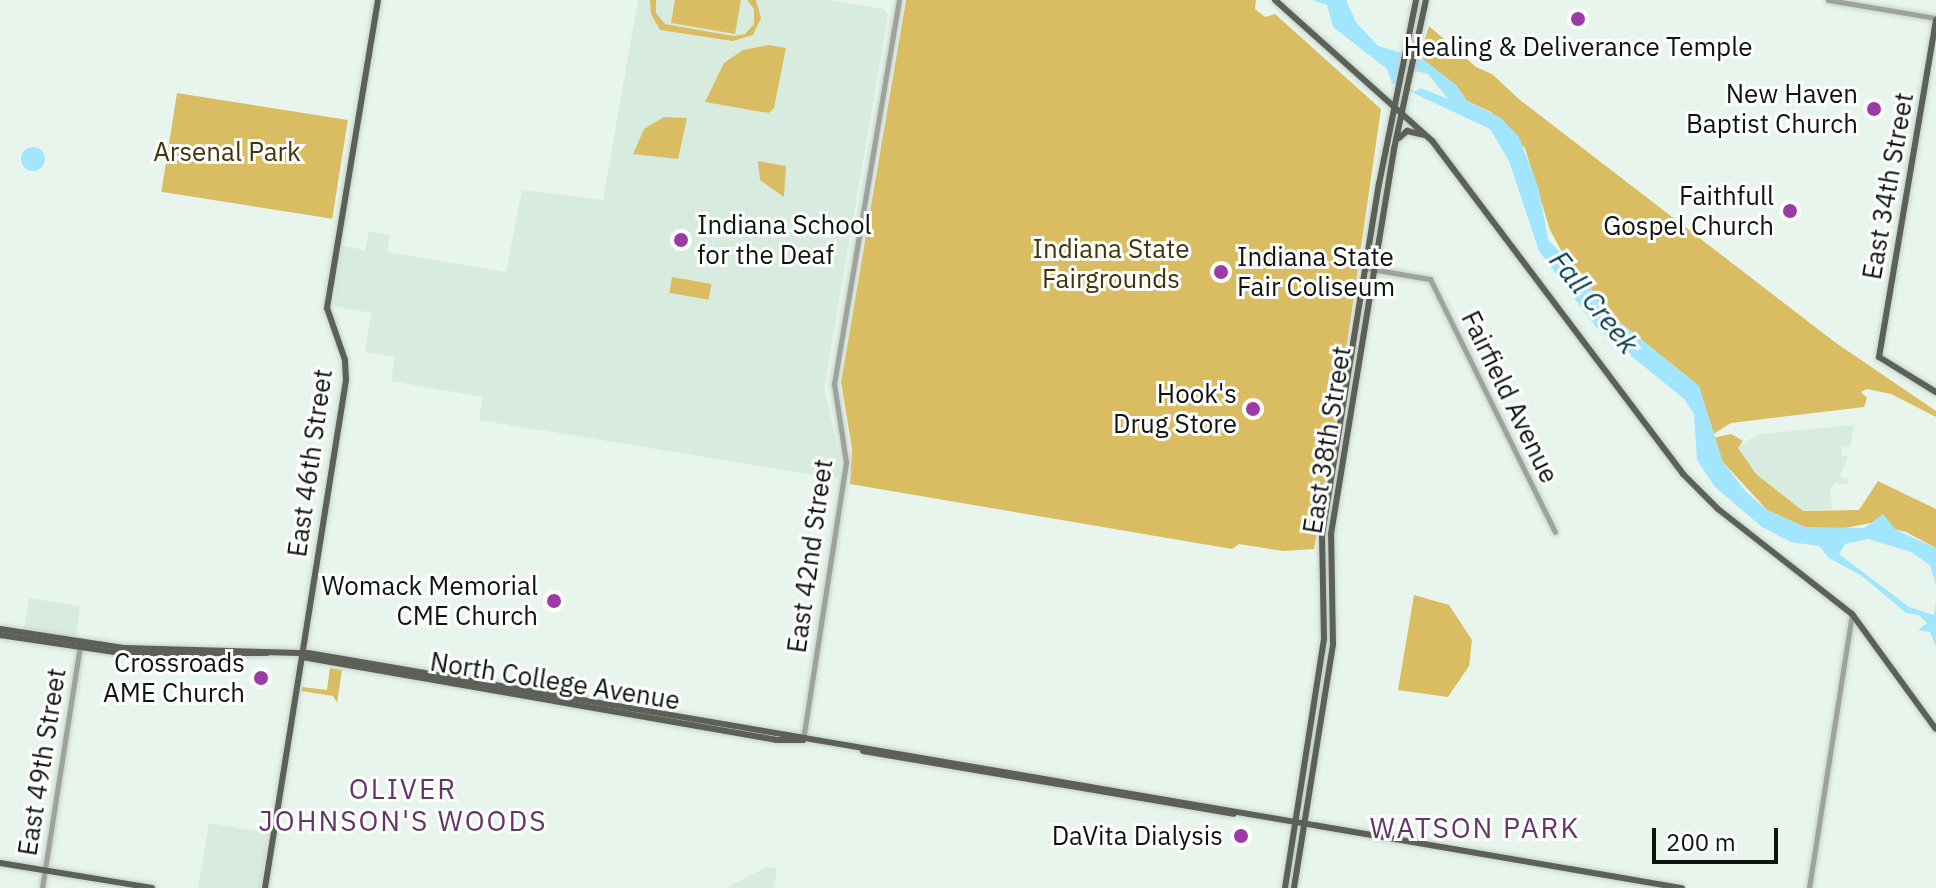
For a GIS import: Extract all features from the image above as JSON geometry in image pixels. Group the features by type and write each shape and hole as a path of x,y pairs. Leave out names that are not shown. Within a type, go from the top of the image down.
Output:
{"main road":[{"name":"East 46th Street","path":"265,888 347,376 327,308 378,0"},
{"path":"1275,0 1427,136 1689,481 1721,512 1852,614 1936,729"},
{"name":"East 38th Street","path":"1285,888 1324,639 1322,535 1365,268 1416,0"},
{"name":"East 38th Street","path":"1294,888 1333,644 1331,534 1394,149 1426,0"},
{"name":"East 34th Street","path":"1936,19 1879,357 1936,392"},
{"path":"1394,149 1403,132 1427,136"},
{"name":"North College Avenue","path":"0,632 136,654 275,653 302,657 326,656 1682,888"},
{"path":"0,863 152,888"}],"street":[{"name":"East 42nd Street","path":"803,740 846,462 834,384 899,0"},
{"path":"1828,0 1936,19"},
{"path":"1365,268 1375,270"},
{"name":"Fairfield Avenue","path":"1375,270 1430,279 1555,532"},
{"path":"1809,888 1852,614"},
{"name":"East 49th Street","path":"42,888 80,645"}],"shaded area":[{"name":"Indiana School for the Deaf","path":"638,0 828,0 884,9 888,15 824,388 840,457 839,479 479,420 483,397 391,381 395,357 365,352 371,313 334,306 342,246 365,250 369,231 390,235 387,252 506,272 522,190 603,200"},
{"path":"1854,425 1850,447 1842,446 1841,455 1848,457 1840,477 1849,479 1847,485 1835,483 1830,490 1832,509 1803,511 1756,474 1737,447 1759,434"},
{"path":"29,598 80,606 75,638 24,630"},
{"path":"209,823 269,833 260,888 198,888"},
{"path":"767,867 777,868 774,888 726,888"}],"green space":[{"path":"650,0 656,0 656,13 665,24 733,36 745,34 754,24 754,9 747,0 756,0 761,18 753,35 733,41 660,30 651,14"},
{"path":"675,0 741,0 735,34 671,23"},
{"name":"Indiana State Fairgrounds","path":"906,0 1256,0 1255,9 1265,17 1275,14 1381,109 1343,372 1329,381 1324,409 1337,416 1314,549 1283,551 1239,544 1232,549 850,484 852,449 841,382"},
{"path":"1429,26 1476,67 1492,74 1520,100 1836,343 1936,411 1936,417 1891,394 1867,389 1861,392 1867,398 1864,407 1731,423 1712,435 1699,386 1601,307 1562,252 1550,230 1525,148 1491,112 1467,101 1456,85 1418,60"},
{"path":"769,45 786,48 774,108 769,113 705,102 724,63 743,50"},
{"name":"Arsenal Park","path":"177,93 348,120 332,219 161,192"},
{"path":"664,117 687,118 678,159 633,154 644,129"},
{"path":"758,161 786,166 784,197 760,180"},
{"path":"672,277 711,284 709,300 669,293"},
{"path":"1731,434 1743,441 1738,448 1756,474 1803,511 1859,510 1878,481 1936,509 1936,548 1906,532 1871,523 1834,530 1805,527 1767,510 1723,462 1713,438"},
{"path":"1414,595 1449,605 1472,640 1469,666 1448,697 1398,690"},
{"path":"330,668 342,670 337,703 333,696 301,691 302,687 327,690"}],"water":[{"name":"Fall Creek","path":"1312,0 1346,0 1356,22 1378,46 1423,59 1456,85 1467,101 1501,118 1519,137 1539,189 1548,240 1587,280 1601,307 1699,386 1723,462 1746,492 1767,510 1805,527 1864,528 1883,514 1896,530 1936,548 1936,585 1930,565 1911,552 1868,539 1845,544 1839,554 1909,607 1934,615 1936,603 1936,647 1930,632 1918,630 1927,623 1919,615 1906,613 1862,576 1829,558 1819,546 1791,542 1762,527 1715,487 1697,460 1694,414 1684,399 1596,327 1539,251 1509,161 1490,129 1392,83 1387,69 1333,27 1327,5","holes":["1399,67 1428,74 1448,99 1421,88 1414,92 1401,79"]},
{"path":"33,147 44,154 45,159 38,170 33,171 22,164 21,159 28,148"}],"place":[{"name":"Healing & Deliverance Temple","path":"1578,19"},
{"name":"New Haven Baptist Church","path":"1874,109"},
{"name":"Faithfull Gospel Church","path":"1790,211"},
{"name":"Indiana School for the Deaf","path":"681,240"},
{"name":"Indiana State Fair Coliseum","path":"1221,272"},
{"name":"Hook's Drug Store","path":"1253,409"},
{"name":"Womack Memorial CME Church","path":"554,601"},
{"name":"Crossroads AME Church","path":"261,678"},
{"name":"DaVita Dialysis","path":"1241,836"}],"district":[{"name":"OLIVER JOHNSON'S WOODS","path":"403,805"},
{"name":"WATSON PARK","path":"1475,828"}]}
